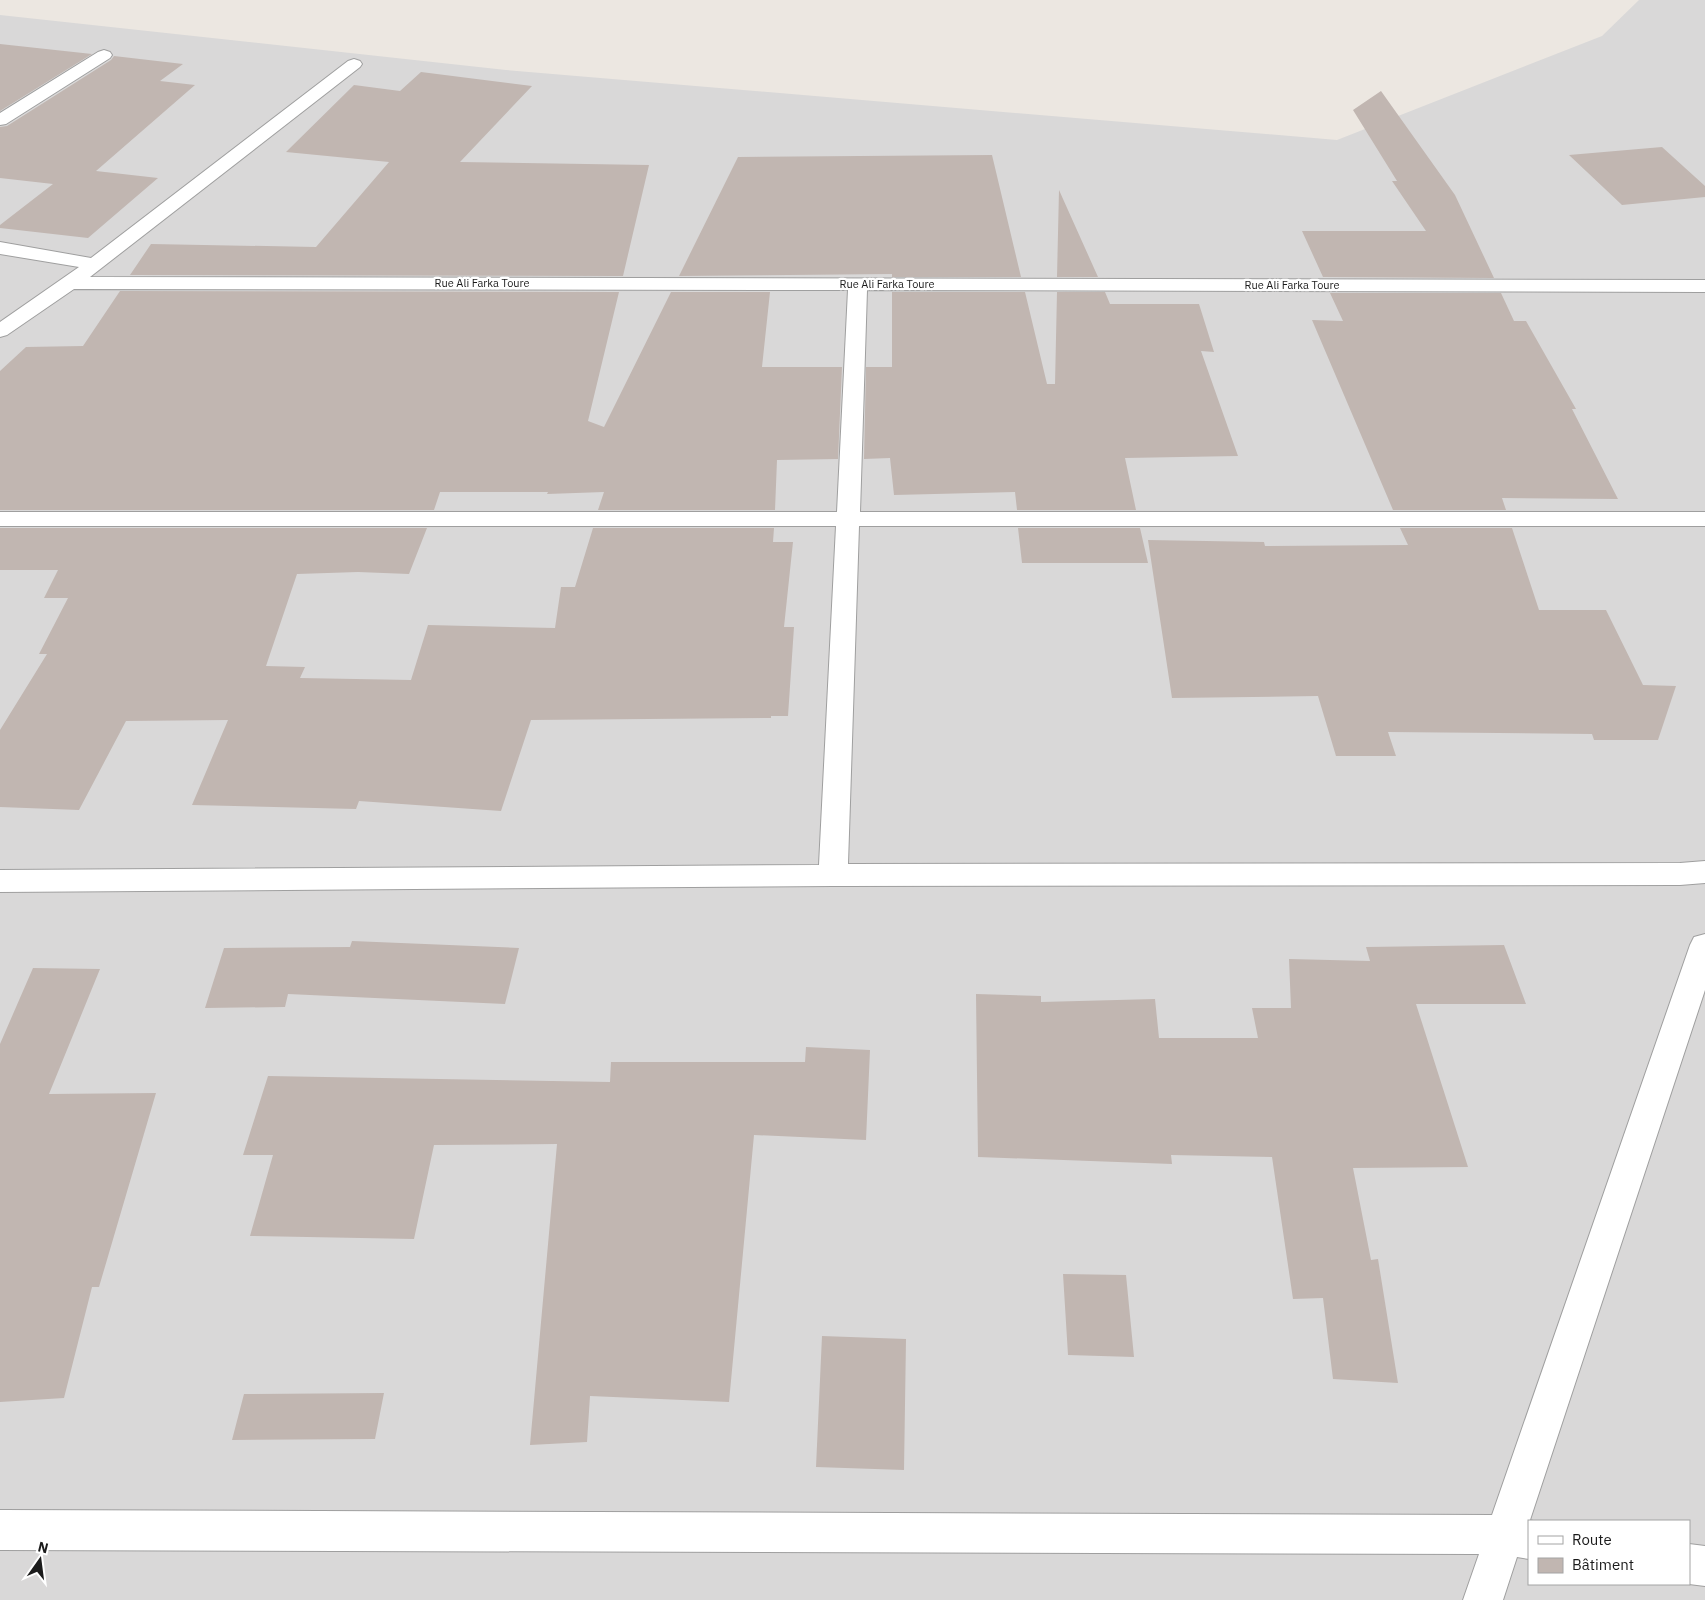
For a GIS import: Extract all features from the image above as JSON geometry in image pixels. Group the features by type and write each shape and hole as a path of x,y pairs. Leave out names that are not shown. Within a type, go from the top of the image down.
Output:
{"street":[{"path":"0,120 104,55"},
{"path":"0,331 70,283 354,64"},
{"path":"0,248 94,264"},
{"name":"Rue Ali Farka Toure","path":"70,283 1705,286"},
{"path":"833,875 858,284"},
{"path":"0,519 1705,519"},
{"path":"0,881 833,875 1680,874 1705,872"},
{"path":"1483,1600 1516,1537 1705,945"},
{"path":"0,1530 1516,1537"},
{"path":"1690,1564 1705,1566"}],"shaded area":[{"path":"1639,0 1705,0 1705,1600 0,1600 0,15 506,70 1337,140 1602,36"}],"building":[{"path":"0,44 92,54 0,111"},
{"path":"114,56 183,64 160,81 195,85 96,171 158,178 88,238 0,228 0,225 53,184 0,178 0,127 7,126 111,60"},
{"path":"421,72 532,86 460,162 649,165 623,276 130,275 151,244 316,247 389,162 286,152 354,85 400,91"},
{"path":"1381,91 1455,195 1494,278 1323,277 1302,231 1426,231 1392,181 1397,181 1353,110"},
{"path":"1662,147 1705,186 1705,197 1622,205 1569,155"},
{"path":"992,155 1021,277 892,277 892,274 679,276 738,157"},
{"path":"1059,190 1098,277 1057,277"},
{"path":"120,291 619,292 588,421 604,427 671,292 770,292 762,367 842,367 838,459 777,460 775,510 598,510 604,492 547,494 548,492 440,492 434,510 0,510 0,371 26,347 83,346"},
{"path":"892,292 1025,292 1047,384 1055,384 1057,292 1105,292 1110,304 1199,304 1214,352 1201,351 1238,456 1125,458 1136,510 1017,510 1015,492 894,495 890,458 864,459 866,367 892,367"},
{"path":"1330,293 1501,293 1514,321 1526,321 1576,409 1572,409 1618,499 1502,498 1506,510 1393,510 1312,320 1343,321"},
{"path":"0,528 427,528 409,574 358,572 297,574 266,666 305,667 300,678 411,680 428,625 555,628 561,587 575,587 593,528 774,528 773,542 793,542 784,627 794,627 788,716 771,716 771,718 531,720 501,811 359,801 356,809 192,805 228,720 126,721 79,810 0,807 0,730 47,654 39,654 68,598 44,598 58,570 0,570"},
{"path":"1018,528 1140,528 1148,563 1022,563"},
{"path":"1400,528 1512,528 1539,610 1606,610 1643,685 1676,686 1658,740 1594,740 1592,734 1388,732 1396,756 1336,756 1318,696 1172,698 1148,540 1264,542 1265,546 1408,545"},
{"path":"352,941 519,948 505,1004 288,994 285,1007 205,1008 224,948 350,947"},
{"path":"1504,945 1526,1004 1416,1004 1468,1167 1353,1168 1371,1260 1378,1259 1398,1383 1333,1379 1323,1298 1293,1299 1272,1157 1171,1155 1172,1164 978,1157 976,994 1041,996 1041,1002 1155,999 1159,1038 1258,1038 1252,1008 1291,1008 1289,959 1370,961 1366,947"},
{"path":"33,968 100,969 49,1094 156,1093 99,1287 92,1287 64,1398 0,1402 0,1044"},
{"path":"806,1047 870,1050 866,1140 754,1135 729,1402 590,1396 587,1442 530,1445 557,1144 434,1145 414,1239 250,1236 273,1155 243,1155 268,1076 610,1082 611,1062 805,1062"},
{"path":"1063,1274 1126,1275 1134,1357 1068,1355"},
{"path":"822,1336 906,1339 904,1470 816,1467"},
{"path":"384,1393 375,1439 232,1440 244,1394"}]}
